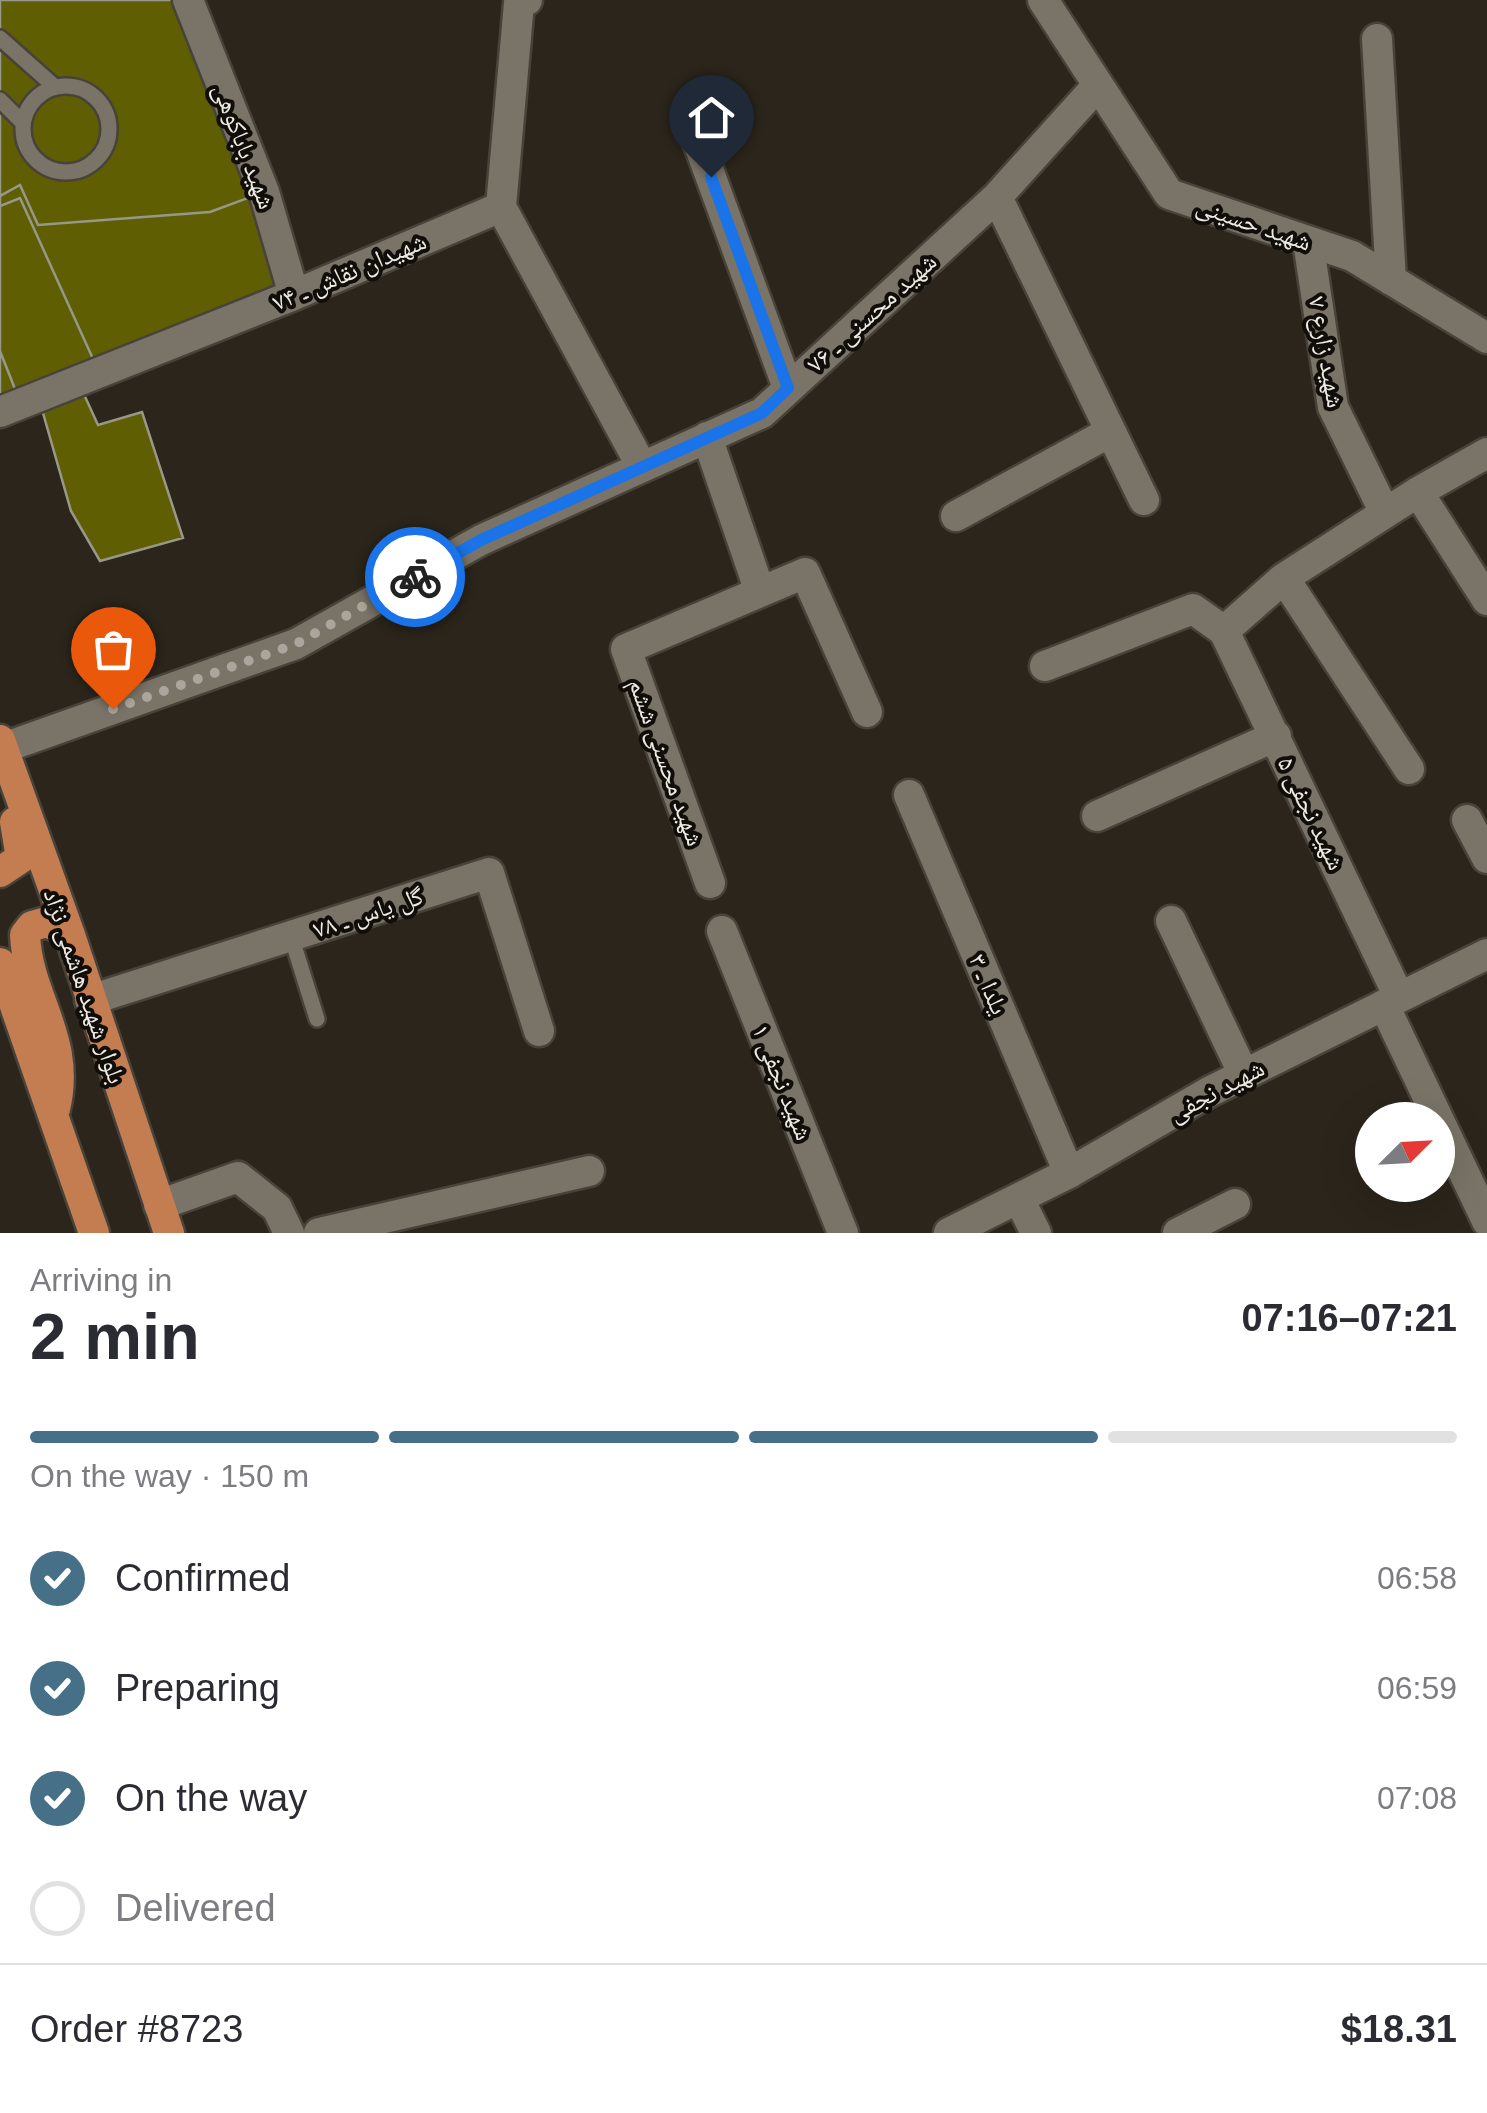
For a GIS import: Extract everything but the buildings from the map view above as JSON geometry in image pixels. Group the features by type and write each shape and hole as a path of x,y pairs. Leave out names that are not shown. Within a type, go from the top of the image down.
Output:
{"main road":[{"path":"0,872 21,858 1,750"},
{"name":"بلوار شهید هاشمی نژاد","path":"1,750 69,932 164,1219"},
{"path":"53,1116 61,1083 53,1029 26,953 24,935 32,926 47,922 69,932"},
{"path":"0,962 94,1233"}],"street":[{"name":"شهید باباکوهی","path":"188,0 264,192 294,295"},
{"name":"شهید حسینی","path":"1043,0 1170,194 1352,256 1487,338"},
{"path":"521,1 501,207 641,465"},
{"path":"1377,39 1391,280"},
{"name":"شهید محسنی ـ ۷۶","path":"1,750 296,644 481,540 762,413 997,197 1098,85"},
{"path":"698,142 788,388"},
{"path":"997,197 1144,500"},
{"name":"شهیدان نقاش ـ ۷۴","path":"0,412 294,295 501,207"},
{"name":"شهید زارع ۷","path":"1308,242 1332,406 1385,513"},
{"path":"956,516 1110,432"},
{"path":"706,437 760,592 805,573 867,712"},
{"path":"1045,666 1192,609 1224,631 1284,578 1487,453"},
{"path":"1418,492 1487,600"},
{"path":"1284,578 1409,769"},
{"name":"شهید محسنی ششم","path":"710,883 626,649 760,592"},
{"name":"شهید نجفی ۵","path":"1224,631 1276,736 1487,1221"},
{"path":"1097,816 1276,736"},
{"name":"یلدا ـ ۳","path":"909,795 1068,1173"},
{"path":"1467,820 1487,858"},
{"name":"گل یاس ـ ۷۸","path":"90,1000 488,874 539,1031"},
{"path":"1171,921 1244,1074"},
{"name":"شهید نجفی ۱","path":"722,931 843,1233"},
{"name":"شهید نجفی","path":"949,1233 1068,1173 1244,1074 1485,959"},
{"path":"319,1233 590,1172"},
{"path":"164,1219 238,1177 276,1208 289,1233"},
{"path":"1019,1199 1036,1233"},
{"path":"1178,1233 1235,1204"}],"lane":[{"path":"0,38 54,86"},
{"path":"0,100 22,122 26,146 42,165 66,172 90,166 106,147 109,122 99,100 78,86 54,86 33,100 22,122"},
{"path":"291,936 317,1020"}],"way so far":[{"path":"113,709 296,644 415,577"}],"route":[{"path":"415,577 481,540 762,413 788,388 711,177"}]}
